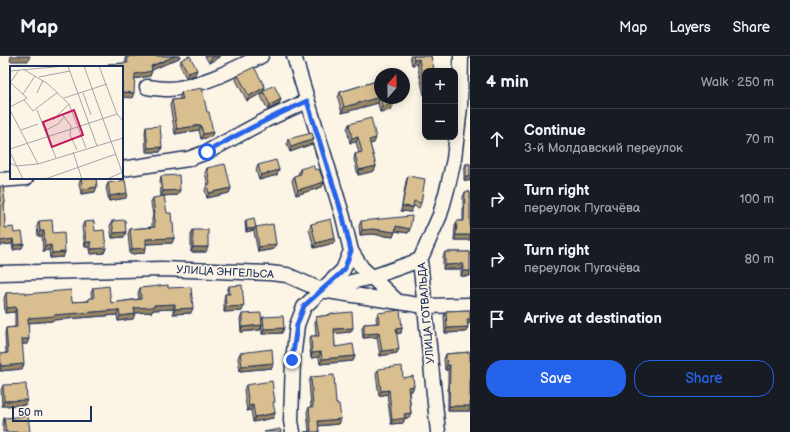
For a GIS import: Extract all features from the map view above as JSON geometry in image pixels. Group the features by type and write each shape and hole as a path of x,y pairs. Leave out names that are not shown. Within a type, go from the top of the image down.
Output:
{"street":[{"path":"147,87 170,89 191,86 226,73 261,56"},
{"path":"294,56 343,217 351,251 362,268 397,301"},
{"name":"УЛИЦА ГОТВАЛЬДА","path":"438,432 420,260 440,215 454,159 460,107 461,56"},
{"path":"123,169 188,159 207,152 266,120 307,101"},
{"path":"0,180 13,179"},
{"path":"293,432 291,421 292,360 297,325 304,306 344,270 351,251"},
{"path":"321,290 372,277 420,260"},
{"name":"УЛИЦА ЭНГЕЛЬСА","path":"0,273 162,269 270,273 287,275 321,290 425,306 470,305"}],"building":[{"path":"128,56 175,56 151,66 152,71 135,74 134,93 123,92 123,66 108,66 108,64 128,63"},
{"path":"189,56 197,70 188,73 181,60"},
{"path":"413,56 431,56 434,68 422,68 422,74 419,59 414,60"},
{"path":"254,67 265,87 249,96 238,75"},
{"path":"374,82 374,99 344,107 340,92"},
{"path":"274,85 281,99 270,105 263,91"},
{"path":"202,88 213,132 203,134 201,125 177,129 172,100 183,99 181,92"},
{"path":"371,118 376,138 369,140 376,166 359,170 355,154 362,152 358,137 352,138 349,124"},
{"path":"160,126 162,147 148,148 146,127"},
{"path":"312,133 314,139 291,147 288,139"},
{"path":"276,160 279,170 261,175 258,165"},
{"path":"225,164 231,188 209,193 207,185 210,184 207,168"},
{"path":"466,164 470,164 470,176 466,176"},
{"path":"313,165 315,170 319,169 324,182 298,190 294,176 301,174 300,169"},
{"path":"179,175 180,190 163,191 161,176"},
{"path":"408,176 425,179 421,203 414,201 413,207 402,206"},
{"path":"81,179 96,179 97,187 83,189"},
{"path":"125,180 127,193 110,196 108,183"},
{"path":"0,186 3,186 5,202 5,228 13,227 14,233 22,232 24,244 14,245 13,239 0,241"},
{"path":"465,192 470,192 470,235 456,235 457,221 464,221"},
{"path":"164,196 167,213 171,213 174,238 146,239 146,248 132,249 130,229 155,227 153,198"},
{"path":"412,216 410,229 396,226 395,232 373,229 362,230 361,221"},
{"path":"254,218 256,228 247,229 246,220"},
{"path":"331,219 335,238 316,243 311,224"},
{"path":"52,220 53,233 64,232 65,252 52,253 51,245 45,246 44,231 40,231 39,221"},
{"path":"125,220 126,232 114,233 112,221"},
{"path":"94,221 95,231 104,230 106,248 91,249 91,242 86,242 84,222"},
{"path":"273,224 276,244 259,247 256,227"},
{"path":"193,230 208,230 208,247 193,247"},
{"path":"445,252 470,252 470,271 463,271 463,264 445,265"},
{"path":"168,285 168,288 191,287 193,308 175,309 175,304 154,305 154,307 134,308 135,314 120,316 119,310 28,318 29,339 22,339 24,364 1,366 0,354 8,353 6,328 17,327 16,307 7,308 6,293 26,292 26,294 71,290 72,302 89,301 89,298 94,298 93,288 109,286 111,303 141,299 140,288"},
{"path":"242,285 244,306 226,307 225,294 230,294 229,286"},
{"path":"400,310 402,328 396,329 399,349 382,351 379,333 364,334 364,324 379,323 378,313"},
{"path":"470,310 470,319 467,319 468,327 447,328 446,311"},
{"path":"352,312 353,328 334,329 335,347 353,344 355,356 322,359 321,352 312,353 311,336 319,336 316,317"},
{"path":"261,313 262,325 242,327 242,314"},
{"path":"283,316 284,328 264,329 263,317"},
{"path":"272,349 273,363 242,366 240,353"},
{"path":"470,352 470,406 449,406 450,365 447,365 446,354"},
{"path":"402,366 403,378 413,376 414,386 408,387 411,413 404,414 405,418 392,420 389,390 381,391 378,369"},
{"path":"334,375 336,404 339,404 341,419 318,421 319,432 304,432 311,431 309,407 313,407 311,377"},
{"path":"272,381 275,413 255,417 253,405 249,406 246,385"},
{"path":"26,384 27,400 4,401 3,385"},
{"path":"28,416 30,432 6,432 4,418"},
{"path":"280,429 281,432 264,432"}],"route":[{"path":"207,152 266,120 307,101 343,217 351,251 344,270 304,306 297,325 292,360"}]}
